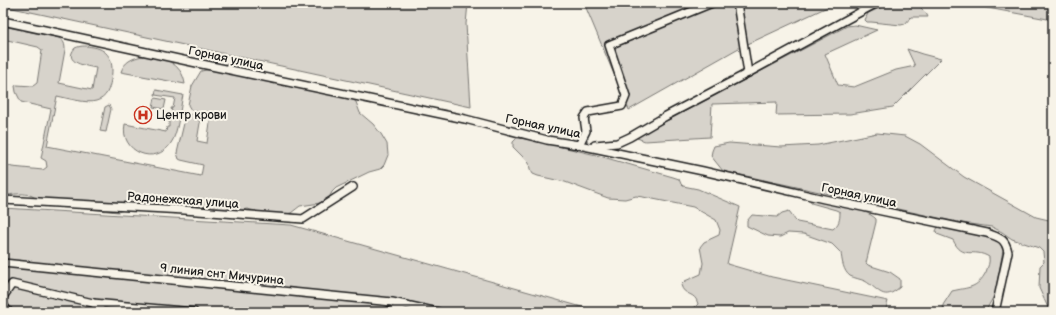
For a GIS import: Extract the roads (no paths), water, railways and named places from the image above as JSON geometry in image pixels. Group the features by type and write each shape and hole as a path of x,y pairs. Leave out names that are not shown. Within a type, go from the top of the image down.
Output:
{"street":[{"path":"712,3 609,45 626,96 622,106 588,112 584,118 586,131 579,145 602,146 616,143 630,137 666,116 877,3"},
{"path":"737,3 748,73"},
{"name":"Горная улица","path":"3,21 465,119 547,140 579,145 987,233 1001,238 1006,243 1008,252 995,312"},
{"name":"Радонежская улица","path":"3,200 184,210 303,219 353,187"},
{"name":"9 линия снт Мичурина","path":"3,263 392,302 438,312"},
{"path":"3,297 12,284 93,302 194,312"},
{"path":"93,302 103,312"},
{"path":"3,305 9,312"},
{"path":"387,312 407,305"}],"place":[{"name":"Центр крови","path":"143,115"}]}
